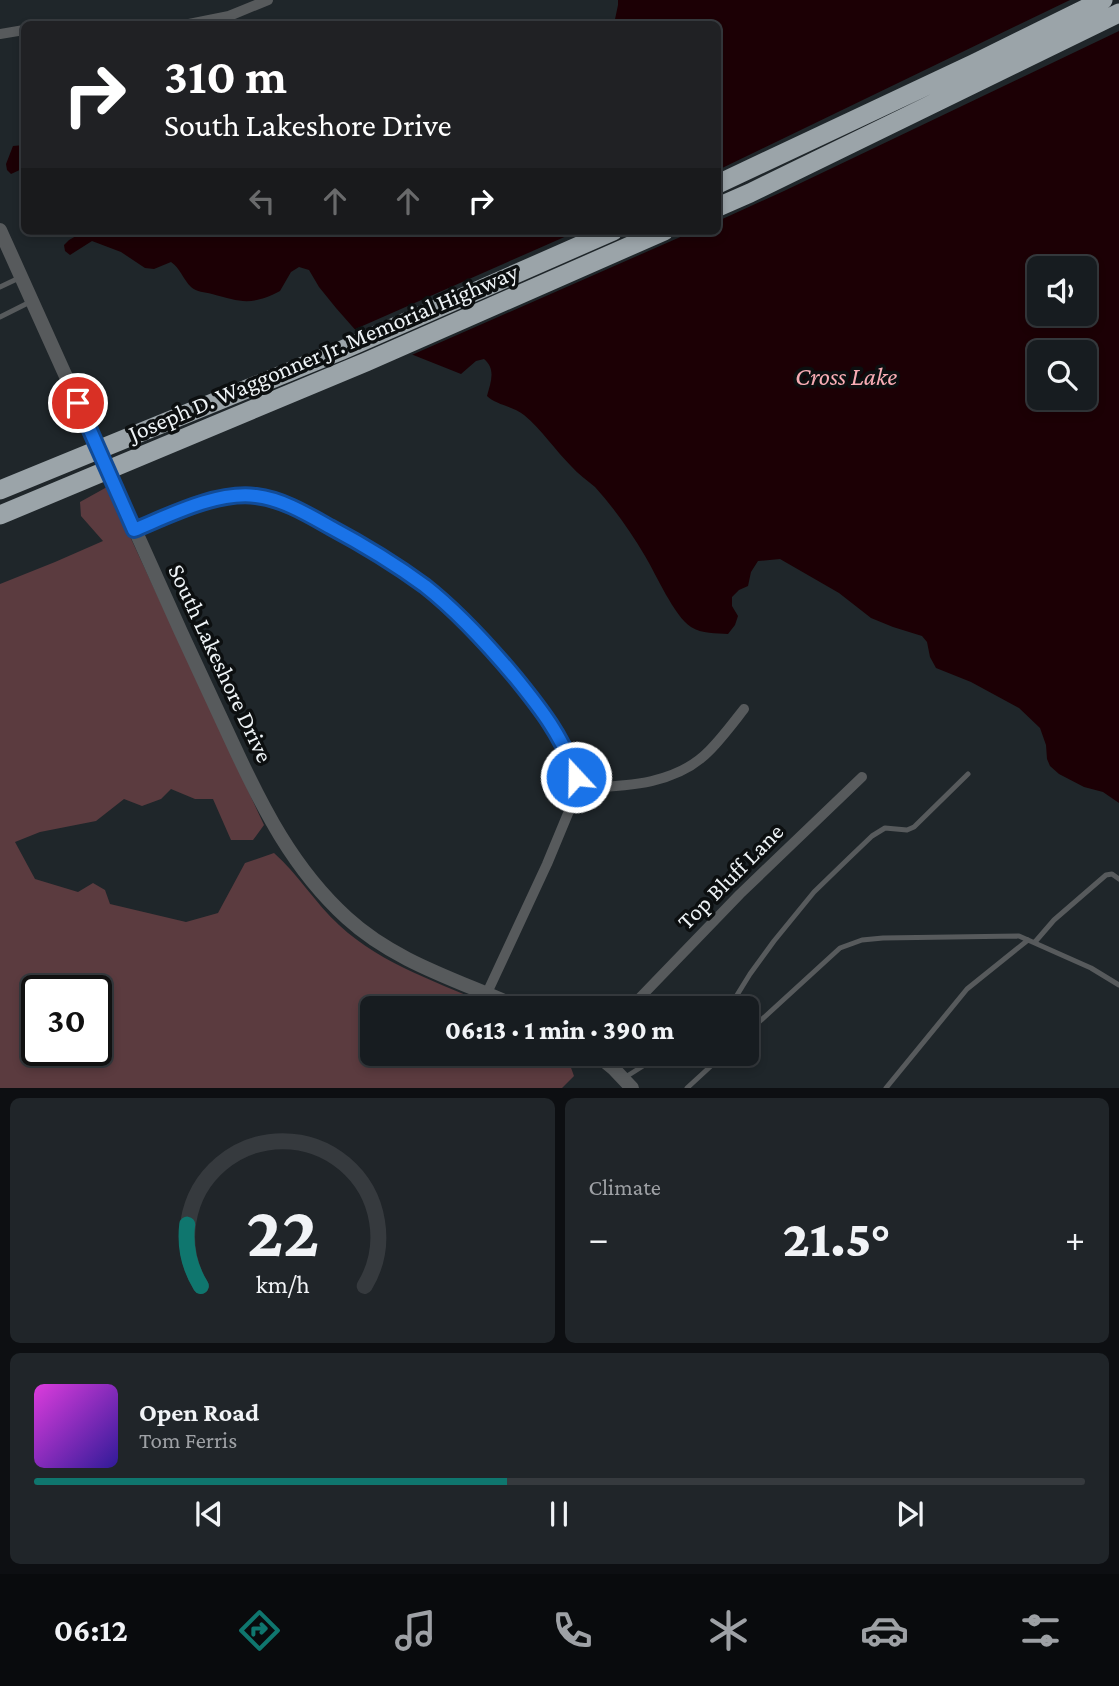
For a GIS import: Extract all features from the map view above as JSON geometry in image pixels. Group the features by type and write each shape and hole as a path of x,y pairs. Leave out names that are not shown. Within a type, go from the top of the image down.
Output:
{"highway":[{"path":"721,183 1103,0"},
{"path":"721,207 1119,13"},
{"name":"Joseph D. Waggonner Jr. Memorial Highway","path":"0,490 352,345 604,235"},
{"name":"Joseph D. Waggonner Jr. Memorial Highway","path":"0,515 366,362 655,235"}],"street":[{"path":"204,21 229,16 268,0"},
{"path":"0,34 21,30"},
{"name":"South Lakeshore Drive","path":"0,230 258,798 287,848 333,904 374,941 415,963 494,996"},
{"path":"134,530 214,499 249,495 282,502 393,564 430,591 468,625 537,704 562,743 576,777 577,788 547,864 487,993"},
{"path":"577,788 645,783 679,772 708,753 744,709"},
{"name":"Top Bluff Lane","path":"641,996 740,894 862,777"},
{"path":"609,1066 628,1083"}],"lane":[{"path":"0,287 21,277"},
{"path":"0,317 32,301"},
{"path":"736,996 774,941 814,892 848,859 872,836 885,828 906,830 914,827 968,774"},
{"path":"1035,943 1055,920 1106,875 1112,874 1119,879"},
{"path":"759,1022 840,948 862,940 1019,936 1091,968 1119,985"},
{"path":"886,1087 967,989 1028,940"},
{"path":"628,1083 648,1066"},
{"path":"687,1087 711,1066"}],"shaded area":[{"path":"107,487 264,825 253,840 231,840 213,799 195,799 171,789 161,799 142,806 124,799 96,821 40,832 15,842 35,879 78,892 93,883 105,890 110,904 186,922 218,913 245,863 274,853 330,916 356,939 394,963 468,996 360,996 360,1066 570,1066 574,1076 562,1088 0,1088 0,584 103,541 81,516 80,502"}],"water":[{"name":"Cross Lake","path":"618,0 1119,0 1119,803 1103,792 1084,787 1059,774 1047,759 1046,745 1040,728 1019,708 971,682 936,668 927,642 922,636 871,618 839,593 780,559 758,561 751,572 748,586 732,597 732,606 738,616 728,634 704,632 691,627 672,604 628,529 595,487 574,469 524,415 487,396 491,371 484,359 476,361 461,374 358,333 319,287 309,270 299,267 291,272 280,291 261,299 246,301 196,290 171,262 154,269 145,268 121,252 92,241 70,255 65,251 64,245 78,235 721,235 721,21 615,21"},
{"path":"21,145 21,169 11,174 6,164 13,146"}],"pier":[{"path":"1070,0 1119,0 1119,31 721,220 721,169"},
{"path":"569,235 685,235 407,357 357,337 351,331"}],"route":[{"path":"78,403 134,530 214,499 249,495 278,500 340,532 422,584 468,625 537,704 562,743 576,777"}]}
